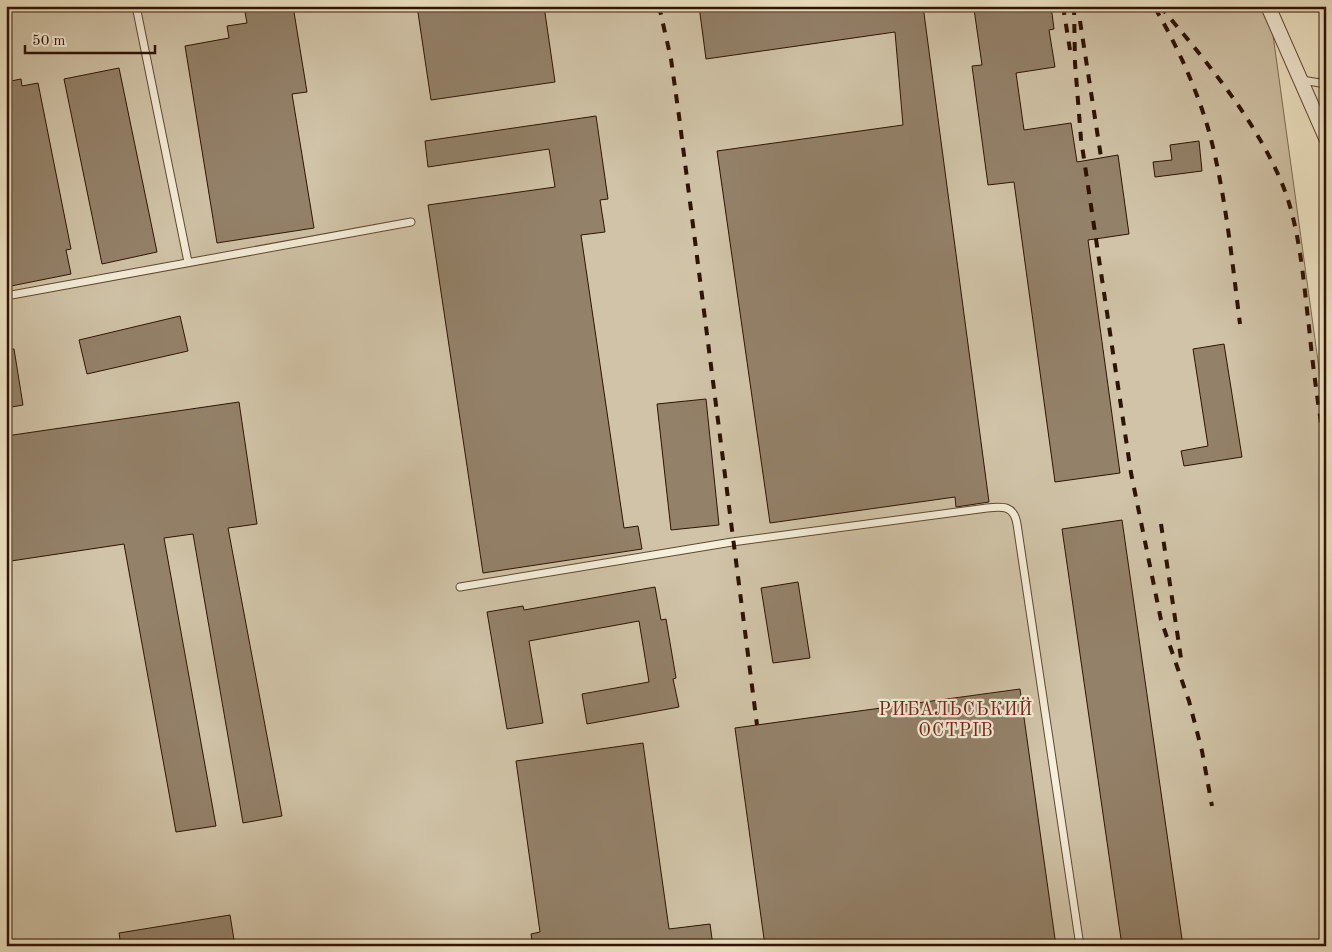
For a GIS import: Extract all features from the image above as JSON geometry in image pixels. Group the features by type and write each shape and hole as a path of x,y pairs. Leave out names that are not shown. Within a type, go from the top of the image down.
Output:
{"street":[{"path":"1269,7 1326,138"}],"lane":[{"path":"136,6 188,262"},
{"path":"1302,80 1326,84"},
{"path":"6,296 411,222"},
{"path":"460,587 732,542 987,508 1004,507 1010,510 1015,515 1017,524 1080,946"}],"shaded area":[{"path":"6,6 1269,6 1326,419 1326,946 6,946"}],"building":[{"path":"293,6 307,92 292,94 314,228 217,243 185,46 229,38 227,26 247,23 245,12"},
{"path":"417,6 544,6 555,82 431,100"},
{"path":"699,6 923,6 989,502 956,507 955,497 770,523 717,151 903,125 895,32 706,59"},
{"path":"993,6 1051,6 1054,29 1049,30 1055,67 1016,73 1024,130 1071,123 1077,162 1118,155 1129,234 1088,240 1120,473 1055,482 1014,182 988,185 972,66 982,65 974,9"},
{"path":"119,68 157,252 102,264 64,79"},
{"path":"21,79 22,86 38,83 71,249 66,250 71,274 6,287 6,82"},
{"path":"596,116 608,199 600,200 605,232 581,235 624,528 638,526 642,549 483,573 428,205 555,187 549,149 428,167 425,141"},
{"path":"1199,141 1202,171 1155,177 1153,162 1172,160 1170,145"},
{"path":"180,316 188,351 87,374 79,340"},
{"path":"1224,344 1242,457 1184,466 1181,451 1208,446 1193,349"},
{"path":"6,349 14,349 23,405 6,408"},
{"path":"706,399 719,525 671,530 657,404"},
{"path":"239,402 257,524 228,528 282,816 243,823 193,534 164,538 216,826 176,832 124,544 11,561 6,529 6,436"},
{"path":"1122,520 1183,946 1122,946 1062,529"},
{"path":"798,582 810,658 773,663 761,588"},
{"path":"655,587 661,620 666,619 676,678 673,679 679,707 587,724 582,694 649,682 639,621 529,641 543,723 507,729 487,612 523,606 524,610"},
{"path":"1020,689 1056,946 765,946 735,728"},
{"path":"643,743 669,929 710,924 713,946 533,946 531,934 540,932 516,761"},
{"path":"230,915 235,946 121,946 119,933"}],"railway":[{"path":"659,6 671,59 679,116 757,725"},
{"path":"1063,6 1070,50"},
{"path":"1074,6 1075,63 1081,139 1131,473 1161,620 1189,701 1202,751 1212,806"},
{"path":"1160,6 1227,89 1257,134 1281,181 1293,216 1300,252 1314,375 1326,455"},
{"path":"1155,8 1187,70 1200,102 1210,135 1224,205 1240,324"},
{"path":"1080,21 1101,157"},
{"path":"1161,524 1182,665"}],"district":[{"name":"РИБАЛЬСЬКИЙ ОСТРІВ","path":"956,720"}]}
